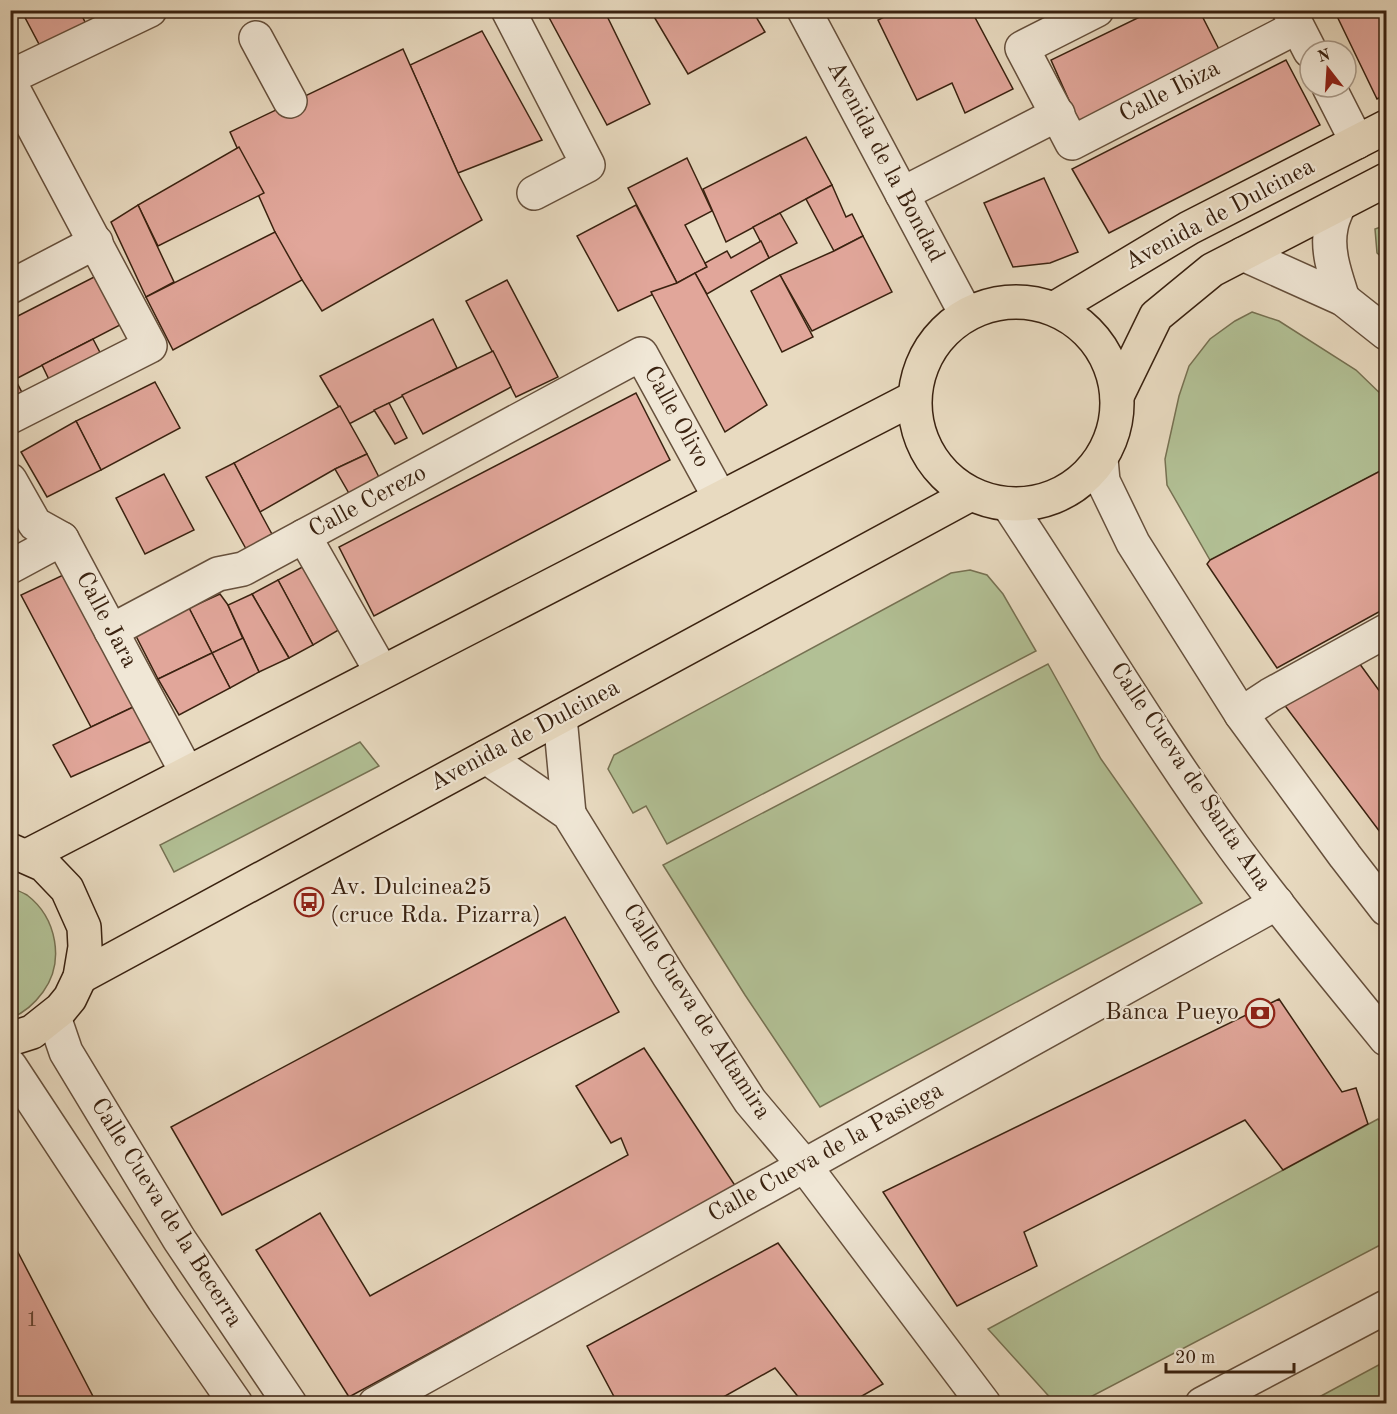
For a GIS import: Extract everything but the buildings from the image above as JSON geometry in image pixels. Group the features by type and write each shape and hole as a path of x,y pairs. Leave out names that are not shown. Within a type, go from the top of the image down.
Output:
{"main road":[{"name":"Avenida de Dulcinea","path":"1057,308 1189,228 1386,127"},
{"name":"Avenida de Dulcinea","path":"1117,396 1156,316 1212,270 1386,180"},
{"path":"1002,303 1057,308 1086,329 1098,343 1109,363 1117,396 1114,429 1101,459 1073,488 1044,501 1008,504 971,494 947,478 933,463 922,444 915,422 914,398 919,370 939,337 966,314 1002,303"},
{"path":"19,853 188,773 381,671 914,398"},
{"name":"Avenida de Dulcinea","path":"80,977 971,494"},
{"path":"10,1039 32,1032 54,1017 70,998 80,977 85,947 84,927 68,889 44,865 19,853"}],"street":[{"path":"10,417 150,346 96,242 14,69 150,10"},
{"path":"508,10 588,165 534,193"},
{"name":"Avenida de la Bondad","path":"804,10 966,314"},
{"path":"902,194 1058,114 1022,48 1097,10"},
{"name":"Calle Ibiza","path":"1058,114 1072,143 1299,29"},
{"path":"256,38 290,101"},
{"path":"1335,99 1357,142"},
{"path":"1339,205 1330,229 1333,267 1343,299"},
{"path":"10,287 96,242"},
{"path":"1243,254 1343,299 1386,333"},
{"name":"Calle Olivo","path":"623,364 641,354 720,498"},
{"name":"Calle Cerezo","path":"111,631 218,574 243,569 623,364"},
{"path":"1101,459 1103,481 1133,543 1241,714 1386,909"},
{"path":"10,480 35,524 62,539"},
{"name":"Calle Cueva de Santa Ana","path":"1008,504 1165,748 1234,847 1386,1039"},
{"path":"304,536 381,671"},
{"path":"10,567 62,539"},
{"name":"Calle Jara","path":"62,539 188,773"},
{"path":"1241,714 1270,694 1386,631"},
{"path":"560,717 569,814"},
{"path":"486,757 569,814"},
{"name":"Calle Cueva de Altamira","path":"569,814 669,976 750,1101 804,1165 984,1404"},
{"name":"Calle Cueva de la Pasiega","path":"375,1404 1277,903"},
{"name":"Calle Cueva de la Becerra","path":"54,1017 66,1052 149,1190 179,1239 290,1404"},
{"name":"Calle Cueva de la Becerra","path":"10,1066 164,1300 236,1404"},
{"path":"1202,1404 1386,1307"}],"green space":[{"path":"1386,225 1386,261 1377,253 1375,229"},
{"path":"1252,312 1279,321 1356,370 1386,399 1386,468 1210,560 1167,485 1165,459 1179,396 1189,366 1210,339"},
{"path":"970,570 987,575 1003,594 1036,651 667,844 646,806 633,813 608,769 614,755 951,573"},
{"path":"1048,664 1101,759 1202,903 820,1107 745,995 663,865"},
{"path":"360,742 379,766 174,872 160,845"},
{"path":"10,887 27,895 45,916 51,928 56,954 50,980 43,992 29,1007 11,1018"},
{"path":"1378,1119 1386,1128 1386,1242 1079,1403 1055,1403 988,1329"},
{"path":"1386,1361 1386,1403 1308,1403"}],"place":[{"name":"Av. Dulcinea25 (cruce Rda. Pizarra)","path":"309,902"},
{"name":"Banca Pueyo","path":"1260,1013"}]}
